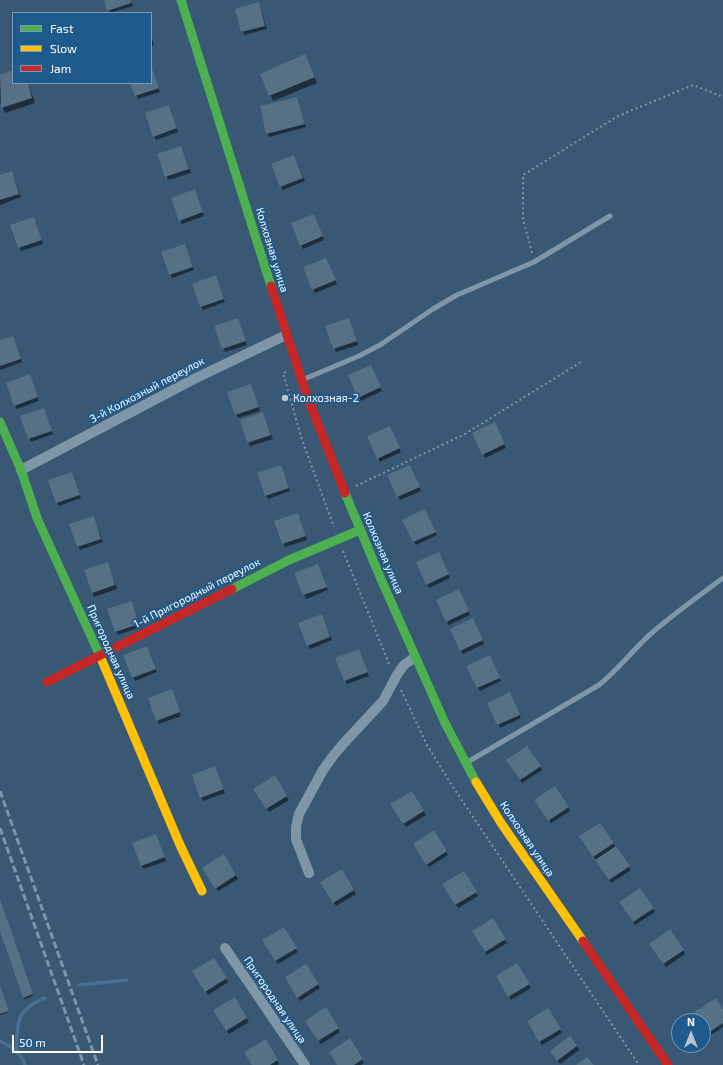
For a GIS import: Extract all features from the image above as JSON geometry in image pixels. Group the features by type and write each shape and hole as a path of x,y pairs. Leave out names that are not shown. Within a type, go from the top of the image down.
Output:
{"main road":[{"name":"Колхозная улица","path":"181,0 297,368 360,530 445,723 466,764 500,823 668,1065"},
{"name":"Пригородная улица","path":"0,422 21,470 28,495 37,518 100,655 180,845 202,891"},
{"name":"1-й Пригородный переулок","path":"47,682 259,574 360,530"}],"street":[{"name":"3-й Колхозный переулок","path":"21,470 194,379 286,335"},
{"path":"309,873 296,839 296,827 299,814 323,770 344,742 383,701 395,678 404,665 415,657"},
{"name":"Пригородная улица","path":"225,948 304,1065"}],"lane":[{"path":"302,380 359,356 380,345 433,309 457,295 534,262 610,216"},
{"path":"466,764 599,685 613,674 637,646 654,631 723,578"}],"path":[{"path":"534,262 523,219 523,175 618,116 693,85 723,97"},
{"path":"344,491 465,434 581,362"},
{"path":"297,368 283,373 302,440 339,539 395,678 427,745 451,784 639,1065"}],"building":[{"path":"104,0 131,0 131,3 107,11"},
{"path":"259,2 265,26 241,32 235,9"},
{"path":"305,54 315,77 269,96 260,74"},
{"path":"152,69 159,88 135,96 130,84 152,84"},
{"path":"12,70 12,84 28,84 32,98 1,108 0,75"},
{"path":"297,97 305,124 266,134 260,106"},
{"path":"169,105 177,128 153,137 145,113"},
{"path":"181,146 189,169 165,177 157,154"},
{"path":"294,155 303,178 280,187 271,164"},
{"path":"12,171 19,194 0,200 0,175"},
{"path":"195,189 203,212 179,221 171,198"},
{"path":"314,214 323,236 300,246 291,223"},
{"path":"34,217 42,240 18,248 10,225"},
{"path":"185,244 193,267 169,275 161,252"},
{"path":"326,258 336,280 312,290 303,267"},
{"path":"216,275 224,299 200,307 192,284"},
{"path":"238,318 246,341 222,349 214,326"},
{"path":"349,318 357,341 333,349 325,326"},
{"path":"13,336 21,359 0,366 0,340"},
{"path":"371,365 381,387 358,398 348,375"},
{"path":"30,374 38,397 14,406 6,383"},
{"path":"251,384 259,407 235,415 227,392"},
{"path":"44,408 52,431 28,439 20,416"},
{"path":"263,412 271,435 247,443 240,420"},
{"path":"495,422 505,444 482,455 472,433"},
{"path":"390,426 400,448 377,459 367,436"},
{"path":"281,465 289,488 265,496 257,473"},
{"path":"410,465 420,487 397,497 387,475"},
{"path":"72,472 80,495 56,503 48,480"},
{"path":"425,509 436,532 413,542 402,520"},
{"path":"298,513 306,536 282,544 274,521"},
{"path":"94,516 101,539 77,547 69,524"},
{"path":"439,552 449,574 426,585 416,562"},
{"path":"108,562 115,585 92,593 84,570"},
{"path":"318,564 327,587 303,595 294,573"},
{"path":"459,589 469,611 446,622 436,600"},
{"path":"132,601 139,624 115,632 107,609"},
{"path":"322,614 330,637 307,646 298,623"},
{"path":"473,618 483,640 460,651 450,629"},
{"path":"147,646 156,669 132,678 123,655"},
{"path":"359,649 368,672 344,681 335,658"},
{"path":"490,655 500,678 477,688 466,666"},
{"path":"172,689 180,712 156,721 148,698"},
{"path":"510,692 520,715 497,725 487,703"},
{"path":"527,746 541,766 520,780 506,760"},
{"path":"215,766 224,789 200,798 192,775"},
{"path":"275,775 287,796 266,809 253,789"},
{"path":"555,786 569,807 548,821 534,800"},
{"path":"412,791 424,811 403,824 390,804"},
{"path":"600,823 614,843 593,857 579,836"},
{"path":"434,830 447,851 426,865 413,844"},
{"path":"156,834 165,857 141,866 132,843"},
{"path":"616,846 630,866 609,880 595,860"},
{"path":"224,854 236,875 215,889 202,868"},
{"path":"342,869 354,890 333,903 320,882"},
{"path":"464,871 477,892 455,905 442,884"},
{"path":"640,888 654,908 633,922 619,902"},
{"path":"0,899 33,994 23,998 0,931"},
{"path":"493,918 506,939 485,952 472,931"},
{"path":"284,927 297,948 275,961 262,940"},
{"path":"670,929 684,950 663,964 649,944"},
{"path":"214,958 227,978 205,992 192,971"},
{"path":"517,963 530,984 508,997 496,976"},
{"path":"306,964 319,984 297,998 285,977"},
{"path":"0,986 9,1011 0,1014"},
{"path":"235,997 247,1018 226,1031 213,1010"},
{"path":"716,998 723,1010 723,1023 711,1031 711,1013 694,1012"},
{"path":"326,1007 339,1028 318,1041 305,1021"},
{"path":"548,1008 561,1029 539,1042 527,1021"},
{"path":"570,1036 577,1046 557,1061 550,1051"},
{"path":"350,1038 363,1059 354,1065 337,1065 329,1052"},
{"path":"266,1039 278,1060 270,1065 252,1065 244,1052"},
{"path":"587,1057 594,1065 576,1065"}],"waterway":[{"path":"79,985 127,980"},
{"path":"17,1050 17,1032 20,1018 29,1007 45,998"},
{"path":"0,1041 15,1050 25,1065"}],"railway":[{"path":"0,791 98,1065"},
{"path":"0,828 84,1065"}],"traffic: fast":[{"path":"181,0 271,286"},
{"path":"0,422 21,470 37,518 100,656"},
{"path":"345,493 380,577 445,723 476,782"},
{"path":"232,589 289,560 360,530"}],"traffic: slow":[{"path":"100,656 180,845 202,891"},
{"path":"476,782 501,823 583,941"}],"traffic: jam":[{"path":"271,286 307,396 345,493"},
{"path":"47,682 232,589"},
{"path":"583,941 668,1065"}],"place":[{"name":"Колхозная-2","path":"285,398"}]}
